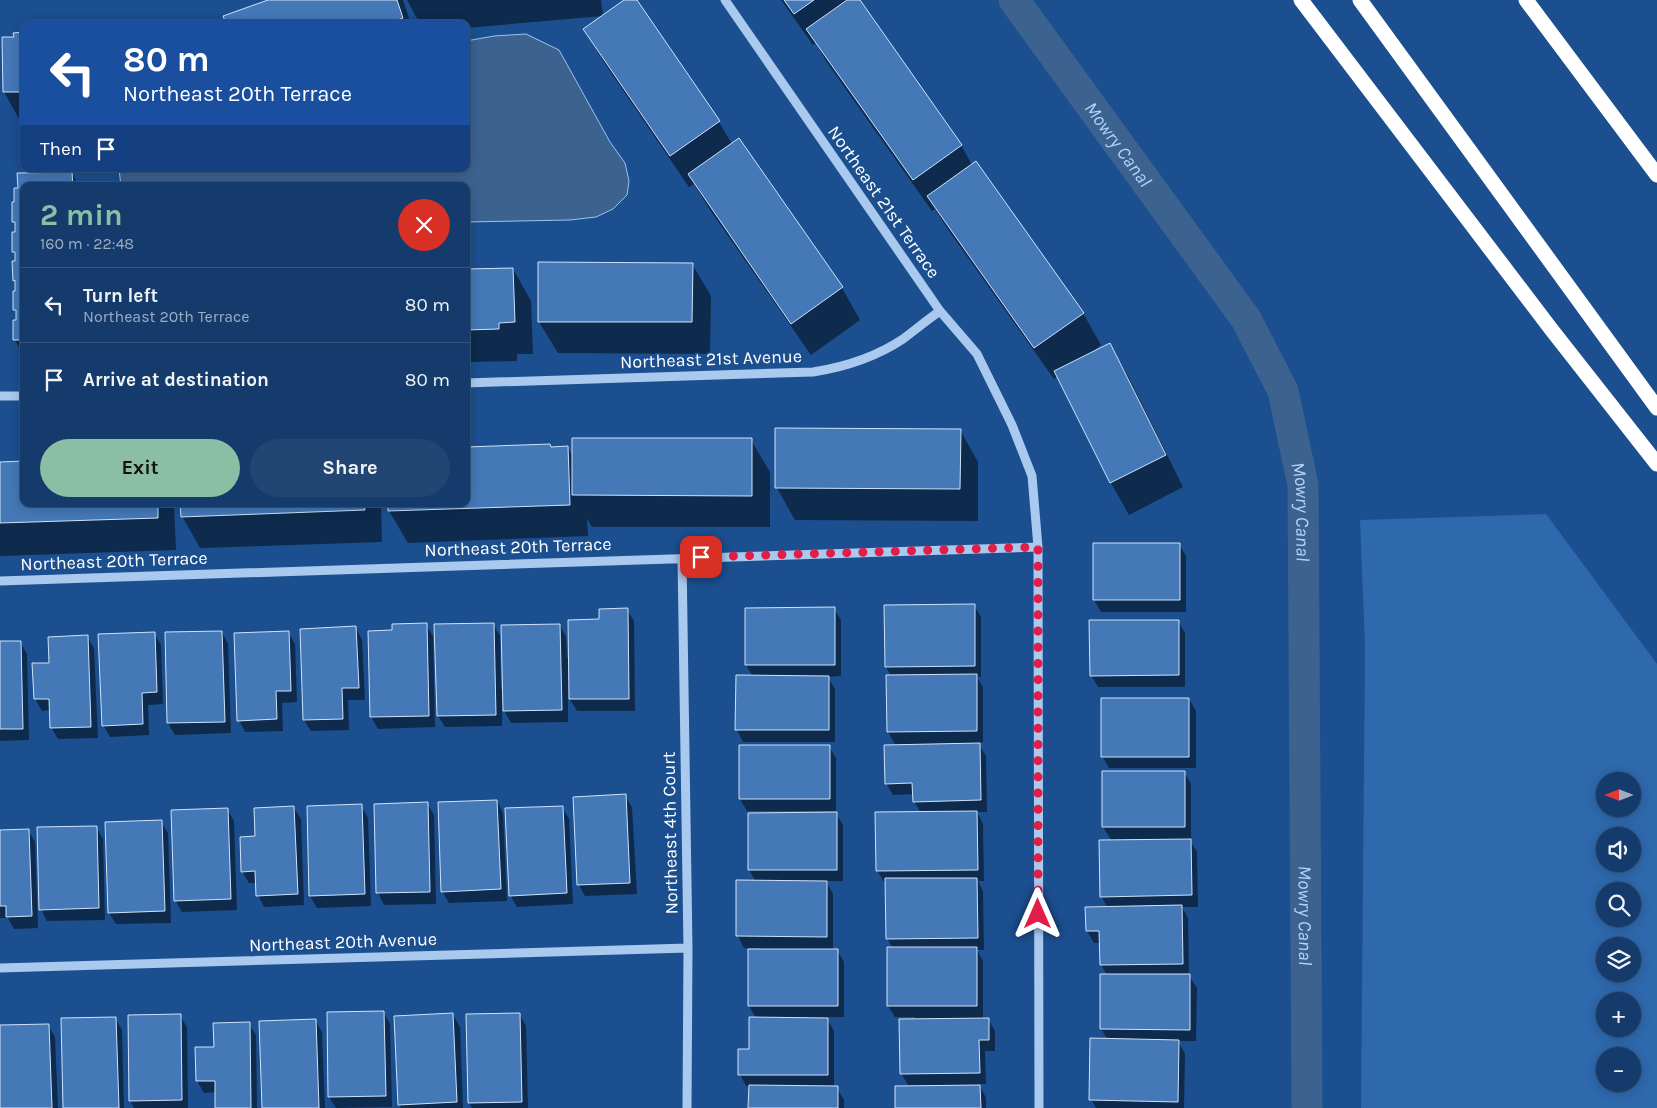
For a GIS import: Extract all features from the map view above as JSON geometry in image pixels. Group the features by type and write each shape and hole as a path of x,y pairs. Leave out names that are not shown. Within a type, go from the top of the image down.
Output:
{"highway":[{"path":"1301,0 1551,329 1657,464"},
{"path":"1360,0 1657,408"},
{"path":"1526,0 1657,174"}],"street":[{"name":"Northeast 21st Terrace","path":"725,0 940,311 977,354 1012,424 1032,476 1038,547 1039,1108"},
{"name":"Northeast 21st Avenue","path":"470,383 813,372 838,368 880,352 902,339 940,311"},
{"path":"0,396 20,396"},
{"name":"Northeast 20th Terrace","path":"0,581 1038,547"},
{"name":"Northeast 4th Court","path":"682,558 688,948 687,1108"},
{"name":"Northeast 20th Avenue","path":"0,968 688,948"}],"shaded area":[{"path":"526,34 559,50 610,142 625,163 629,181 627,195 613,209 596,217 570,220 470,222 470,182 121,182 119,172 470,172 470,40 494,36"},
{"path":"1546,514 1657,664 1657,1108 1361,1108 1365,647 1360,520"}],"building":[{"path":"268,0 397,0 403,18 398,20 225,20 223,16"},
{"path":"624,0 637,0 720,121 670,156 583,29"},
{"path":"784,0 814,0 794,14"},
{"path":"847,0 860,0 962,145 913,180 806,29"},
{"path":"20,32 20,92 3,92 2,37 14,37 13,33"},
{"path":"739,138 843,287 791,324 688,174"},
{"path":"976,161 1084,313 1034,348 927,196"},
{"path":"72,172 73,182 20,182 20,340 13,340 13,320 16,320 16,310 13,310 15,280 13,281 12,261 15,261 15,252 12,252 12,232 15,232 15,222 12,222 12,202 14,202 14,188 18,188 17,173"},
{"path":"538,262 693,263 692,322 538,322"},
{"path":"513,268 515,322 499,323 499,329 470,330 470,269"},
{"path":"1110,343 1166,455 1110,483 1054,371"},
{"path":"775,428 961,429 960,489 775,488"},
{"path":"572,438 752,438 752,496 572,495"},
{"path":"550,444 551,447 568,446 570,505 388,511 388,507 470,507 470,447"},
{"path":"20,461 20,507 158,507 158,518 0,523 0,462"},
{"path":"180,507 364,507 365,510 181,517"},
{"path":"1093,543 1180,543 1180,600 1093,600"},
{"path":"975,604 975,666 885,667 884,605"},
{"path":"835,607 835,665 745,665 745,608"},
{"path":"628,608 629,699 569,699 568,620 599,619 599,609"},
{"path":"1089,620 1179,620 1179,675 1090,676"},
{"path":"427,623 429,716 370,717 368,631 392,630 392,624"},
{"path":"494,623 496,715 437,716 434,624"},
{"path":"560,624 562,710 503,711 501,625"},
{"path":"356,626 359,688 342,688 343,719 303,720 300,629"},
{"path":"222,631 225,722 167,723 165,632"},
{"path":"289,631 291,691 276,691 277,719 237,721 234,633"},
{"path":"155,632 157,692 142,693 143,724 102,726 98,634"},
{"path":"88,635 91,727 50,728 49,699 34,699 32,663 49,663 48,637"},
{"path":"0,641 21,641 23,729 0,729"},
{"path":"977,674 977,731 887,732 886,675"},
{"path":"736,675 829,676 829,730 735,730"},
{"path":"1101,698 1189,698 1189,757 1101,757"},
{"path":"980,743 981,800 913,802 912,783 885,784 884,745"},
{"path":"739,745 830,745 830,799 739,799"},
{"path":"1102,771 1185,771 1185,827 1102,827"},
{"path":"626,794 630,883 577,885 573,797"},
{"path":"497,800 501,889 441,892 438,802"},
{"path":"428,802 430,892 376,893 374,804"},
{"path":"362,804 365,894 309,896 307,806"},
{"path":"294,806 298,894 256,896 255,871 241,872 240,837 255,836 254,808"},
{"path":"563,806 567,893 509,896 505,808"},
{"path":"228,808 231,899 174,901 171,810"},
{"path":"977,811 978,870 876,871 875,812"},
{"path":"837,812 837,870 748,870 748,813"},
{"path":"162,820 165,911 108,913 105,822"},
{"path":"97,826 99,908 39,910 37,827"},
{"path":"29,829 32,916 6,917 6,906 0,906 0,830"},
{"path":"1191,839 1192,895 1100,897 1099,840"},
{"path":"885,878 977,878 978,938 886,939"},
{"path":"736,880 827,881 827,937 736,936"},
{"path":"1182,905 1183,964 1100,965 1099,931 1086,931 1085,907"},
{"path":"887,947 977,947 977,1006 887,1006"},
{"path":"748,949 838,949 838,1006 748,1006"},
{"path":"1100,974 1190,974 1190,1030 1100,1029"},
{"path":"384,1011 386,1096 328,1097 327,1012"},
{"path":"453,1013 457,1102 398,1105 394,1016"},
{"path":"520,1013 522,1102 468,1103 466,1014"},
{"path":"181,1014 182,1100 129,1101 128,1015"},
{"path":"116,1017 119,1108 63,1108 61,1018"},
{"path":"749,1017 828,1018 828,1075 738,1075 738,1049 749,1049"},
{"path":"989,1018 989,1040 979,1040 980,1073 900,1074 899,1019"},
{"path":"316,1019 319,1108 262,1108 259,1021"},
{"path":"250,1022 251,1108 215,1108 215,1081 196,1081 195,1047 214,1047 213,1023"},
{"path":"49,1024 52,1108 0,1108 0,1025"},
{"path":"1090,1038 1179,1040 1178,1102 1089,1100"},
{"path":"749,1085 838,1086 838,1108 748,1108"},
{"path":"980,1085 981,1108 895,1108 895,1086"}],"waterway":[{"name":"Mowry Canal","path":"1014,0 1246,319 1283,391 1303,485 1307,1108"}],"route":[{"path":"701,557 1038,547 1038,914"}]}
